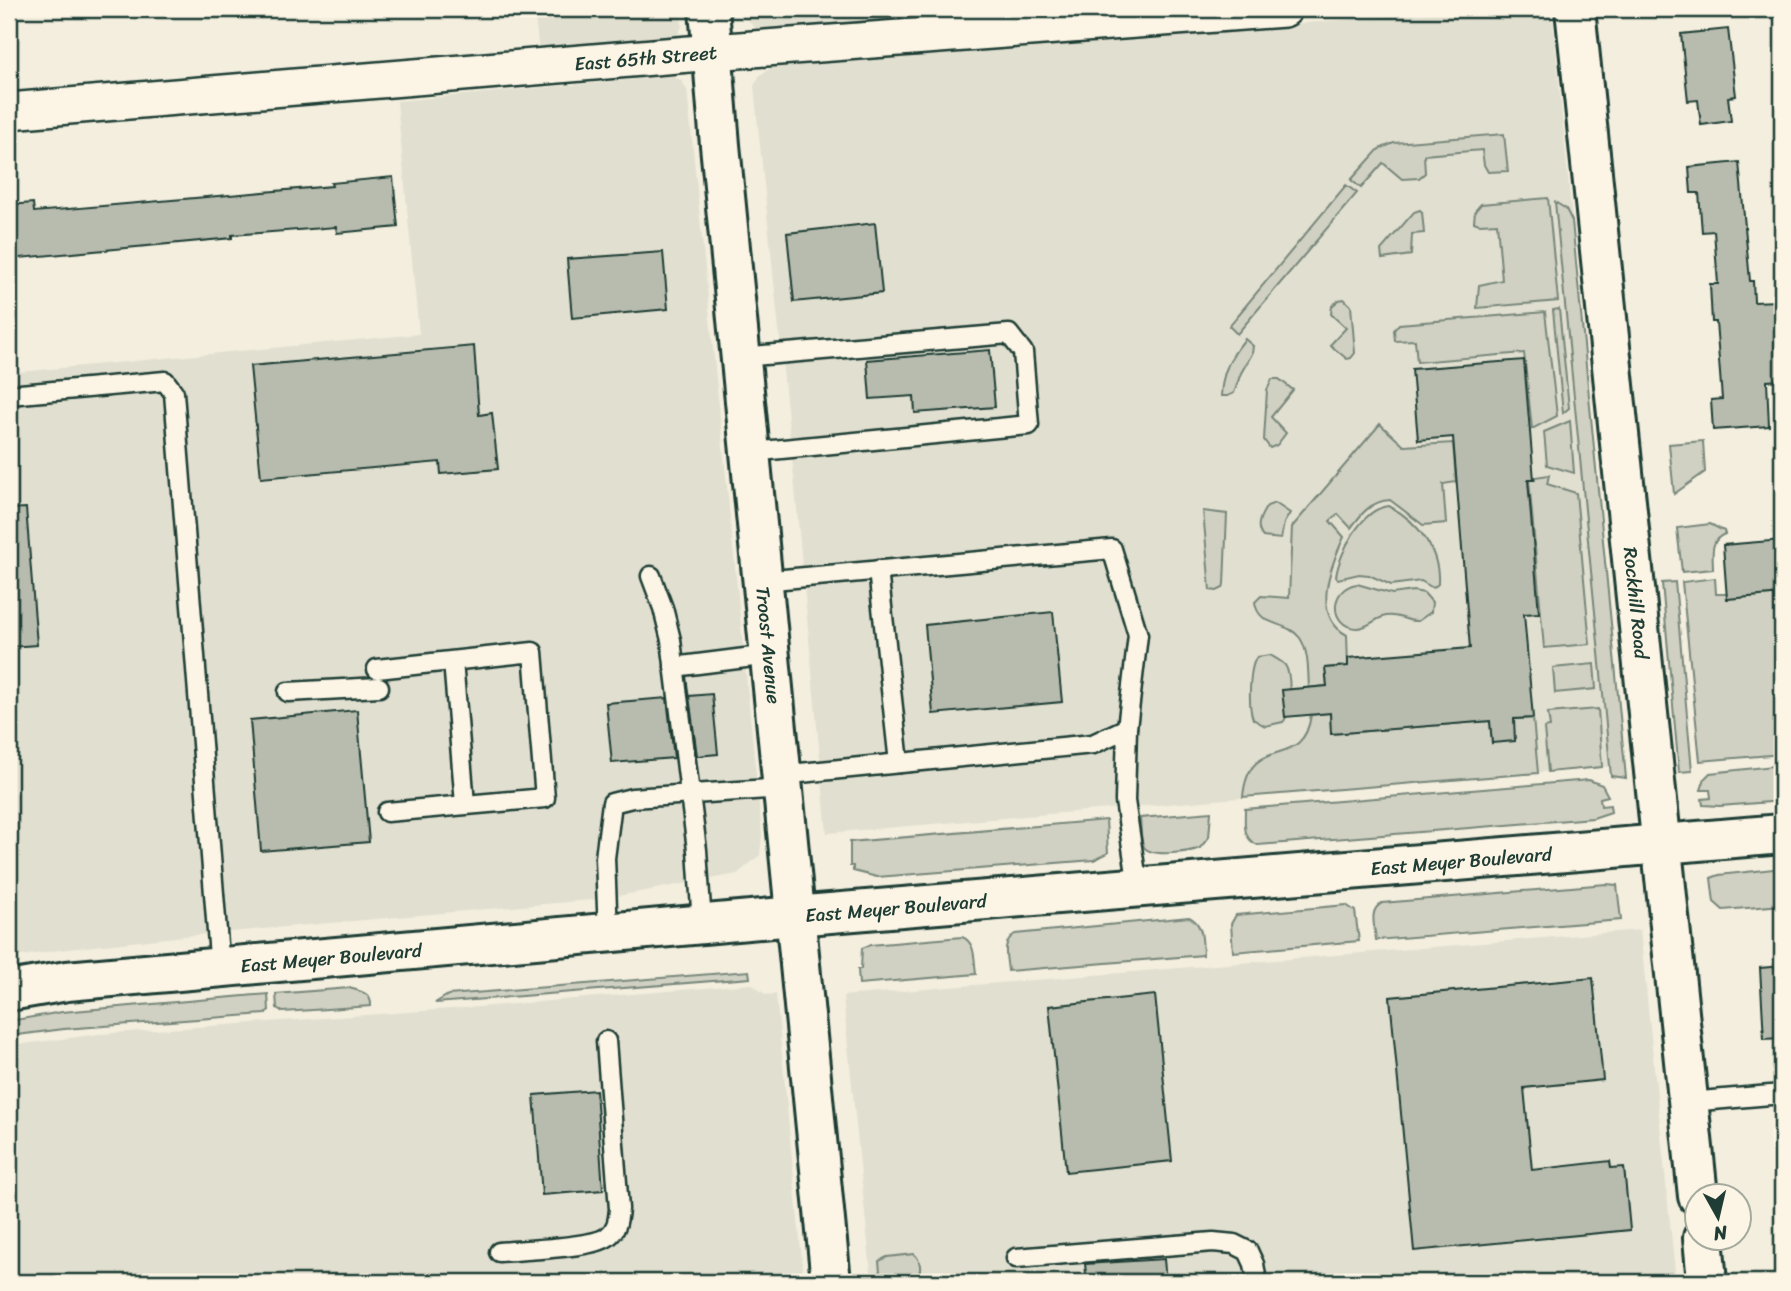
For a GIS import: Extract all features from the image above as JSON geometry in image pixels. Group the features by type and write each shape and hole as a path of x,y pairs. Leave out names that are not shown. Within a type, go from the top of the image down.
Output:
{"main road":[{"name":"Troost Avenue","path":"709,9 831,1282"},
{"name":"Rockhill Road","path":"1575,9 1697,1182"},
{"name":"East Meyer Boulevard","path":"9,991 67,981 702,924 1782,834"},
{"path":"1704,1252 1707,1282"}],"street":[{"name":"East 65th Street","path":"9,111 1189,12 1284,9"}],"lane":[{"path":"741,357 1009,334 1023,352 1028,425 751,452"},
{"path":"9,395 165,381 174,393 220,969"},
{"path":"762,581 1112,549 1138,635 1127,728 1125,801 1138,887"},
{"path":"878,570 899,763"},
{"path":"651,576 663,608 674,667 697,850 702,924"},
{"path":"288,692 378,678 453,662 533,652 545,798 387,812"},
{"path":"674,667 769,655"},
{"path":"453,662 465,804"},
{"path":"608,933 606,858 612,803 632,798 690,794 899,763 1093,744 1127,728"},
{"path":"499,1252 587,1243 605,1239 617,1227 619,1209 606,1041"},
{"path":"1689,1102 1782,1094"},
{"path":"1016,1258 1224,1242 1248,1251 1254,1264 1257,1282"}],"shaded area":[{"path":"534,9 681,9 682,26 677,36 660,41 539,51"},
{"path":"747,9 999,9 999,14 760,33 749,21"},
{"path":"1473,9 1543,9 1553,22 1626,778 1611,776 1610,767 1602,767 827,833 754,86 760,75 771,68"},
{"path":"670,76 681,80 687,90 762,835 760,855 737,874 601,899 184,936 9,958 9,373 419,334 397,101"},
{"path":"1504,134 1508,171 1488,172 1482,150 1424,155 1425,173 1419,178 1402,179 1383,163 1361,188 1351,180 1379,149 1394,143"},
{"path":"1346,185 1357,193 1237,334 1229,326"},
{"path":"1548,198 1558,301 1477,308 1479,285 1502,280 1497,223 1474,222 1475,211 1481,204"},
{"path":"1555,202 1566,209 1572,221 1626,778 1611,776"},
{"path":"1420,210 1424,233 1412,234 1411,255 1382,259 1381,250 1414,212"},
{"path":"1344,299 1351,306 1355,353 1347,359 1330,345 1346,328 1331,314 1332,306"},
{"path":"1559,309 1569,408 1563,413 1553,310"},
{"path":"1545,312 1557,416 1532,429 1524,353 1417,362 1415,340 1395,341 1394,330 1399,324"},
{"path":"1245,339 1253,346 1252,354 1234,393 1221,396 1228,365"},
{"path":"1272,379 1279,379 1293,390 1271,417 1286,433 1277,445 1270,448 1264,440 1267,390"},
{"path":"1570,421 1574,473 1547,465 1544,432"},
{"path":"1380,424 1404,446 1453,443 1456,482 1443,484 1446,523 1423,525 1390,500 1372,506 1351,528 1338,514 1330,521 1344,537 1329,576 1327,604 1329,616 1336,627 1347,635 1348,666 1326,668 1327,686 1309,688 1307,656 1300,638 1288,628 1261,616 1255,602 1261,596 1289,598 1292,527"},
{"path":"1703,441 1705,472 1674,494 1669,444"},
{"path":"1549,475 1547,484 1576,493 1590,644 1544,648 1529,480"},
{"path":"1275,503 1290,513 1284,523 1281,539 1263,537 1259,529 1259,521 1267,506"},
{"path":"1389,506 1410,520 1426,539 1438,572 1438,584 1433,588 1421,581 1391,585 1369,575 1359,574 1338,579 1336,577 1347,545 1361,523 1379,509"},
{"path":"1203,511 1227,514 1224,584 1223,588 1217,591 1210,590"},
{"path":"1710,524 1725,534 1714,544 1713,569 1682,572 1677,528"},
{"path":"1715,578 1716,594 1727,594 1727,599 1782,594 1782,754 1700,761 1682,582"},
{"path":"1675,582 1692,771 1679,772 1662,583"},
{"path":"1357,584 1392,594 1413,591 1424,593 1432,602 1431,612 1418,621 1391,616 1382,617 1360,628 1347,626 1337,614 1337,599 1341,592"},
{"path":"1270,655 1285,665 1290,694 1288,711 1283,722 1265,726 1253,719 1250,687 1252,669 1257,657"},
{"path":"1594,664 1596,689 1555,693 1553,668"},
{"path":"1598,709 1602,767 1548,772 1544,728 1550,727 1548,713"},
{"path":"1330,713 1332,734 1490,721 1492,743 1514,719 1533,718 1538,773 1243,797 1247,777 1255,764 1298,743 1306,733 1311,715"},
{"path":"1782,765 1782,801 1703,805 1702,799 1711,798 1710,790 1701,790 1710,773"},
{"path":"1589,780 1602,785 1608,796 1600,798 1601,806 1610,805 1611,812 1593,818 1258,845 1249,839 1246,830 1245,809"},
{"path":"1211,812 1209,837 1200,848 1162,853 1144,847 1140,818"},
{"path":"1106,820 1108,853 1094,860 877,877 853,871 853,866 850,866 850,842"},
{"path":"1782,868 1782,905 1723,910 1714,902 1711,878"},
{"path":"1617,885 1621,920 1376,940 1374,914 1382,903"},
{"path":"1346,905 1355,911 1359,941 1233,952 1231,924 1236,915"},
{"path":"1189,917 1200,928 1203,955 1008,971 1006,946 1015,934"},
{"path":"1640,930 1676,1282 872,1282 843,996"},
{"path":"962,937 967,939 972,947 976,974 859,984 858,969 861,969 862,948 870,945"},
{"path":"749,971 750,978 435,1003 448,995"},
{"path":"752,984 766,995 776,994 804,1282 9,1282 9,1046 100,1034"},
{"path":"349,988 367,995 371,1006 283,1012 277,1008 276,994"},
{"path":"268,994 269,1010 265,1014 64,1029 9,1036 9,1021 62,1012"},
{"path":"914,1254 920,1266 917,1278 881,1282 879,1261 887,1257"}],"building":[{"path":"1728,29 1736,96 1728,97 1731,121 1701,125 1698,100 1688,101 1681,34"},
{"path":"1739,162 1754,302 1777,301 1782,341 1782,380 1767,381 1769,426 1713,430 1711,400 1722,399 1710,284 1718,284 1714,231 1702,232 1699,193 1691,193 1689,167"},
{"path":"393,177 398,227 337,233 336,227 232,235 232,238 9,259 9,205 33,203 34,212 332,186 331,183"},
{"path":"875,223 882,293 794,302 787,233"},
{"path":"663,252 668,309 572,318 567,259"},
{"path":"474,346 479,415 492,413 498,469 441,474 440,462 261,478 250,366"},
{"path":"990,350 995,407 915,413 914,396 870,399 867,360"},
{"path":"1524,360 1534,480 1528,480 1539,613 1524,614 1533,718 1514,719 1515,741 1492,743 1490,721 1331,734 1330,713 1285,717 1282,690 1327,686 1325,668 1348,666 1348,658 1470,648 1453,437 1418,440 1412,369"},
{"path":"26,508 37,645 9,647 9,509"},
{"path":"1782,540 1782,594 1727,599 1723,545"},
{"path":"1053,612 1062,702 933,714 925,625"},
{"path":"712,694 718,754 697,756 689,696"},
{"path":"667,698 674,758 612,763 606,703"},
{"path":"357,710 369,842 261,851 250,720"},
{"path":"1782,966 1782,1038 1764,1039 1760,968"},
{"path":"1593,978 1603,1080 1524,1088 1532,1170 1610,1161 1611,1168 1624,1167 1630,1230 1414,1251 1390,997"},
{"path":"1155,995 1172,1161 1066,1172 1049,1006"},
{"path":"596,1090 603,1190 542,1195 534,1095"},
{"path":"1164,1259 1166,1282 1087,1282 1085,1264"}]}
